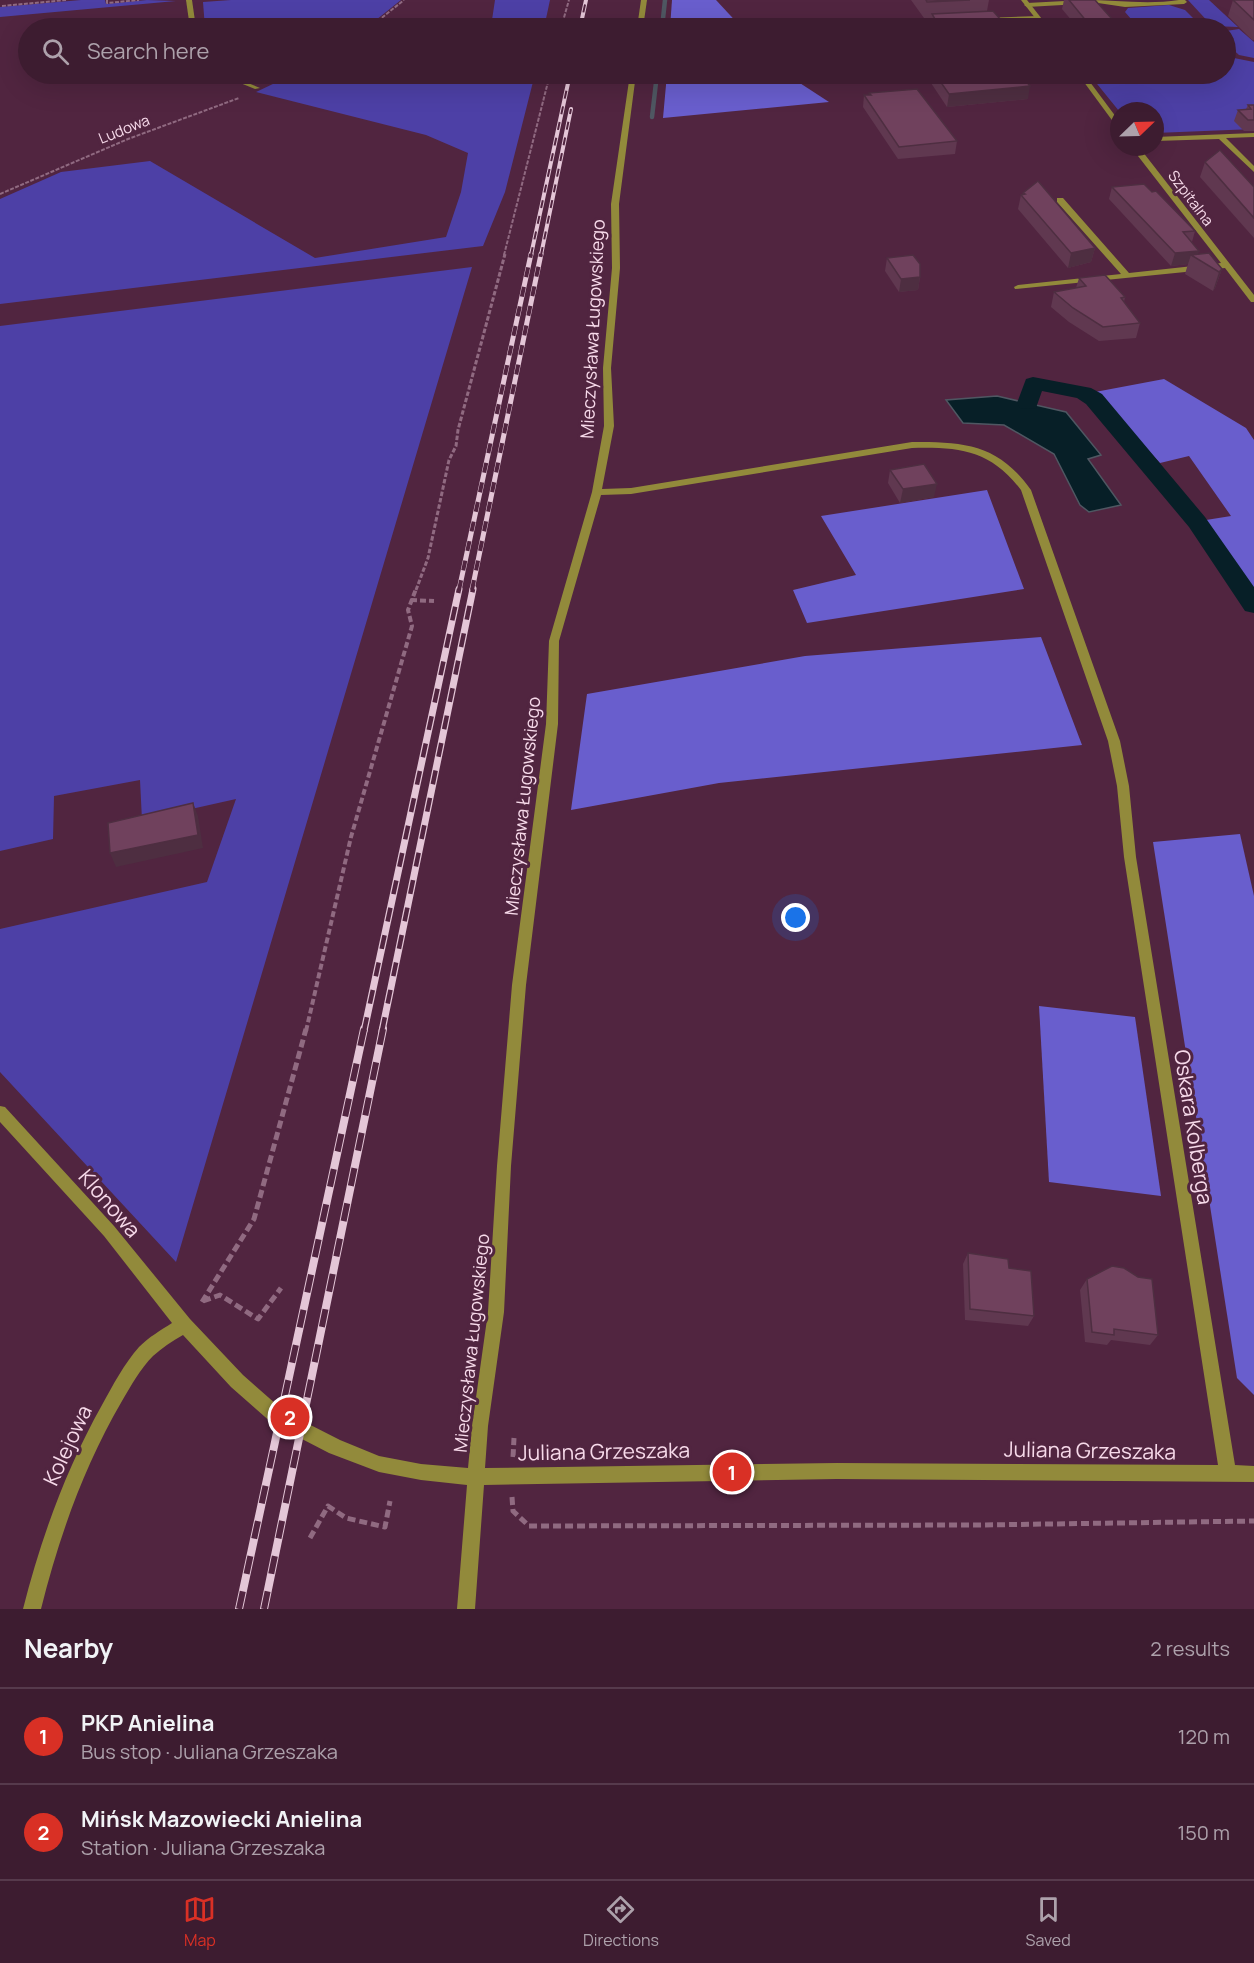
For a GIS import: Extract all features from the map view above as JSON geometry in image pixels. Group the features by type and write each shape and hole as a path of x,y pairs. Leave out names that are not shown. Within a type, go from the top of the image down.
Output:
{"street":[{"path":"189,0 192,18"},
{"path":"641,18 644,0"},
{"path":"1025,2 1098,1 1125,5 1181,3 1184,2 1182,0"},
{"path":"1025,2 1038,18"},
{"path":"246,84 256,88"},
{"name":"Mieczysława Ługowskiego","path":"466,1609 480,1426 496,1312 519,985 552,724 554,641 597,492 609,426 607,368 616,267 615,204 632,84"},
{"path":"1088,84 1110,114"},
{"path":"1164,139 1254,135"},
{"path":"1220,136 1254,170"},
{"name":"Szpitalna","path":"1142,156 1254,300"},
{"path":"1060,201 1127,275"},
{"path":"1018,287 1226,265"},
{"name":"Oskara Kolberga","path":"597,492 631,491 912,446 946,444 969,447 987,454 1004,464 1017,476 1029,496 1114,741 1123,786 1130,857 1228,1474"},
{"name":"Klonowa","path":"0,1112 109,1231 184,1325"},
{"name":"Juliana Grzeszaka","path":"184,1325 237,1381 289,1425 335,1448 379,1464 429,1473 475,1476 837,1471 1254,1474"},
{"name":"Kolejowa","path":"32,1609 51,1543 74,1479 102,1421 132,1368 145,1353 184,1325"}],"path":[{"path":"3,0 1,6 66,0"},
{"path":"107,0 107,3 139,0"},
{"path":"382,18 404,0"},
{"path":"564,18 569,0"},
{"path":"281,1288 258,1319 220,1295 202,1302 254,1219 311,1012 351,837 412,626 408,610 428,558 449,460 456,446 458,430 535,142 548,84"},
{"name":"Ludowa","path":"0,194 128,139 199,111 229,103 256,88"},
{"path":"411,600 434,601"},
{"path":"513,1456 514,1438"},
{"path":"513,1494 513,1511 529,1526 980,1525 1254,1521"},
{"path":"310,1538 328,1506 346,1518 385,1527 390,1501"}],"shaded area":[{"path":"105,0 106,4 147,0 176,1 0,17 0,7"},
{"path":"401,0 378,18 204,18 203,2"},
{"path":"495,0 550,0 546,18 492,18"},
{"path":"672,0 716,0 733,18 671,18"},
{"path":"1188,0 1209,0 1228,18 1205,18"},
{"path":"1169,5 1185,10 1193,18 1130,18 1125,12 1128,8"},
{"path":"1236,29 1239,29 1254,42 1254,58 1236,52"},
{"path":"1236,58 1254,62 1254,129 1164,133 1164,102 1112,102 1097,84 1236,84"},
{"path":"273,84 532,84 505,192 483,246 0,304 0,199 61,172 150,161 315,258 446,237 461,192 468,153 426,135 256,92"},
{"path":"666,84 801,84 829,102 663,118"},
{"path":"472,267 176,1262 0,1072 0,929 207,882 236,799 142,820 140,780 54,796 53,839 0,851 0,326"},
{"path":"1164,379 1246,428 1254,440 1254,590 1206,520 1231,516 1189,456 1160,463 1095,392"},
{"path":"987,490 1024,589 807,623 793,590 856,575 821,516"},
{"path":"1041,637 1082,745 719,783 571,810 587,694 805,656"},
{"path":"1240,834 1254,896 1254,1395 1237,1378 1153,842"},
{"path":"1039,1006 1135,1017 1161,1196 1049,1182"}],"water":[{"path":"997,396 1066,412 1101,455 1088,459 1121,505 1089,512 1080,505 1054,454 1004,425 963,423 946,400"}],"building":[{"path":"926,0 970,0 927,2"},
{"path":"1069,0 1095,0 1111,18 1084,18"},
{"path":"1233,0 1254,0 1254,20"},
{"path":"993,11 999,18 934,18 932,14"},
{"path":"942,84 1028,84 1030,86 949,94"},
{"path":"917,89 957,141 899,147 864,95"},
{"path":"1248,105 1254,105 1254,120 1248,120 1238,110 1251,109"},
{"path":"1220,150 1254,187 1254,218 1205,162"},
{"path":"1038,181 1095,248 1071,253 1021,195"},
{"path":"1144,184 1152,192 1156,191 1195,231 1183,232 1199,251 1175,253 1112,187"},
{"path":"1209,253 1222,269 1219,272 1191,255"},
{"path":"913,255 920,264 920,277 901,279 887,258"},
{"path":"1105,275 1125,297 1121,298 1140,323 1103,327 1073,308 1054,292 1086,286 1079,278"},
{"path":"924,464 937,484 903,489 890,470"},
{"path":"193,803 198,835 110,853 108,823"},
{"path":"968,1253 1008,1259 1009,1268 1031,1271 1034,1316 970,1309"},
{"path":"1112,1266 1124,1268 1138,1277 1152,1279 1158,1335 1114,1329 1114,1335 1092,1332 1087,1279"}],"waterway":[{"path":"663,18 665,0"},
{"path":"652,117 656,84"},
{"path":"1028,403 1033,383 1083,393 1094,399 1197,522 1254,605"}],"railway":[{"path":"582,18 586,0"},
{"path":"531,255 568,84"},
{"path":"541,255 571,109"},
{"path":"459,590 531,254"},
{"path":"472,590 541,254"},
{"path":"364,1031 459,589"},
{"path":"382,1031 473,589"},
{"path":"239,1609 364,1029"},
{"path":"264,1609 383,1029"}],"place":[{"name":"Mińsk Mazowiecki Anielina","path":"290,1417"},
{"name":"PKP Anielina","path":"732,1472"}]}
